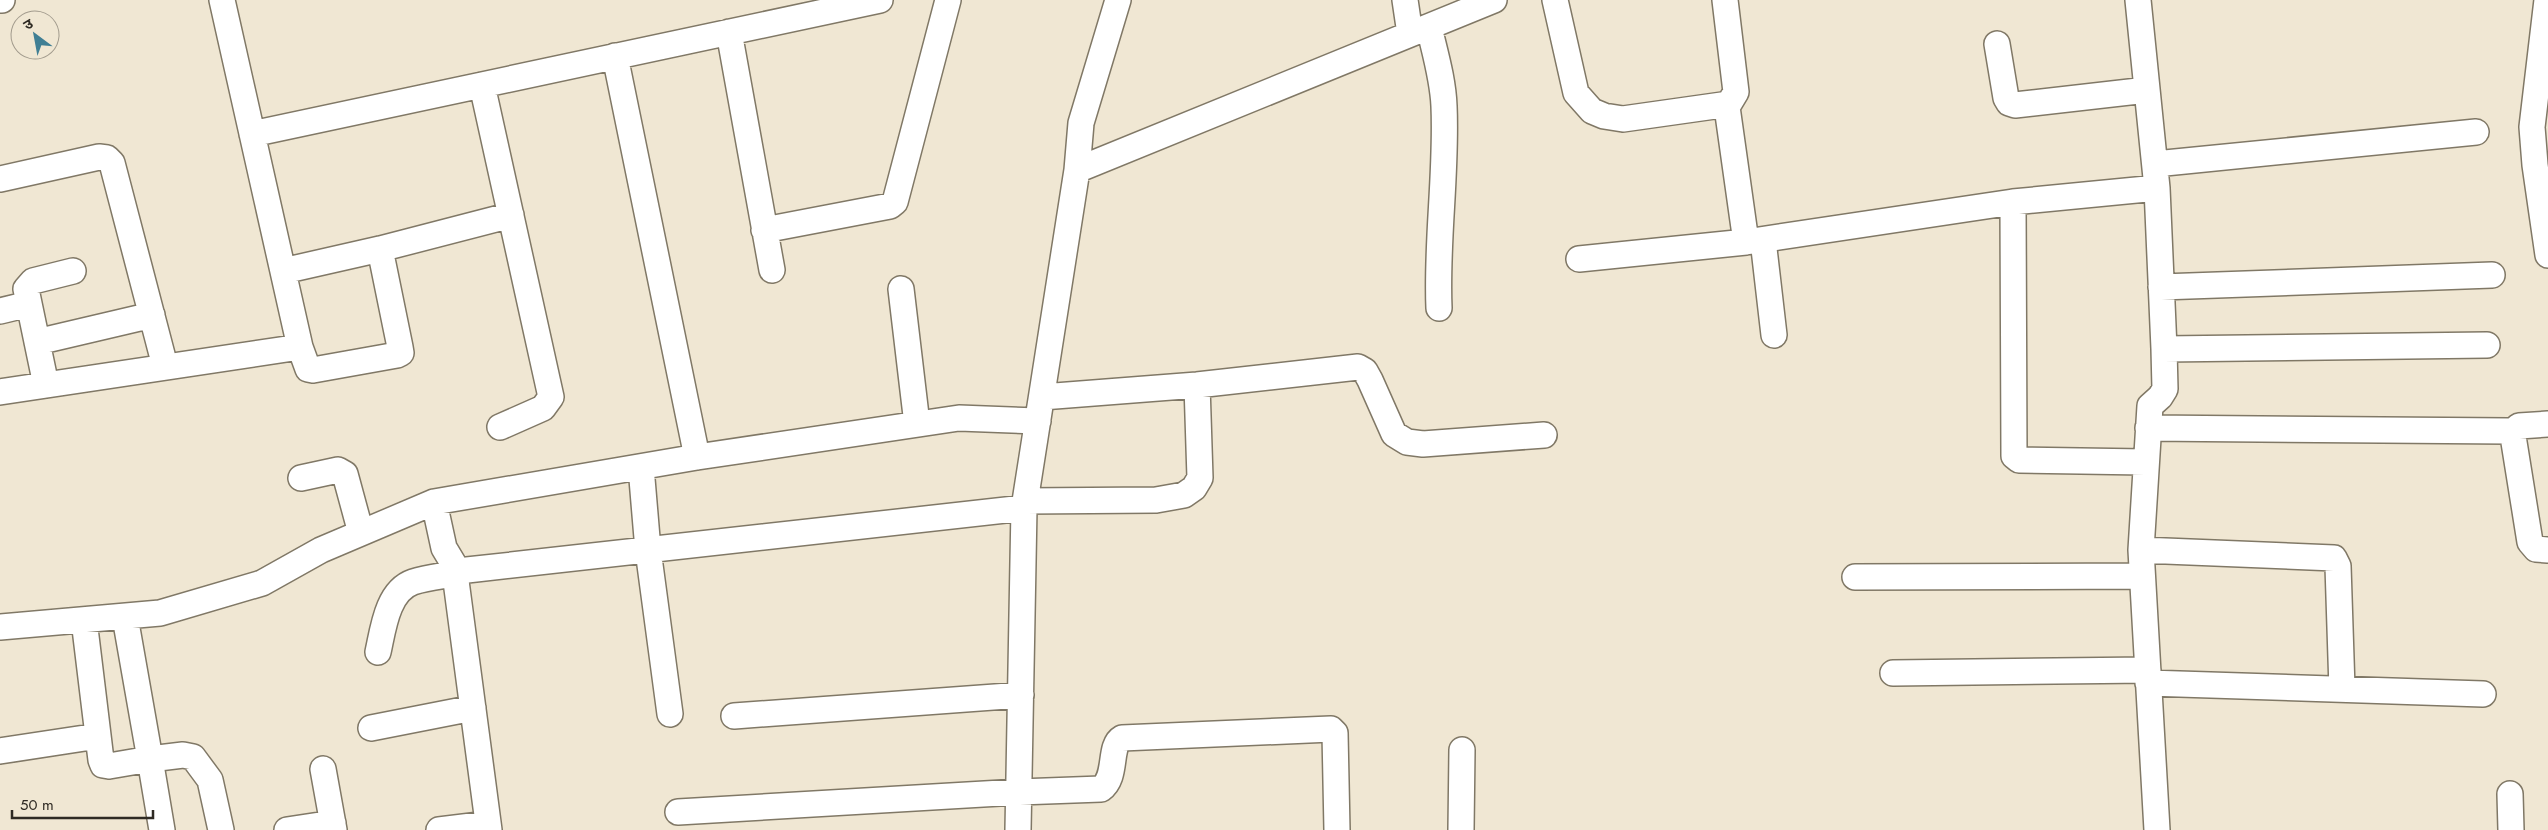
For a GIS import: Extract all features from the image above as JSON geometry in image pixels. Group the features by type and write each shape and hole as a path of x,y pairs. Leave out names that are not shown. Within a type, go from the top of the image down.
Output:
{"street":[{"path":"222,0 300,347 308,369 312,370 397,355 401,352 380,249"},
{"path":"252,134 880,0"},
{"path":"764,230 890,206 895,202 948,0"},
{"path":"1018,830 1025,505 1077,170 1080,123 1118,0"},
{"path":"1405,0 1439,71 1444,105 1444,165 1438,270 1439,308"},
{"path":"1077,170 1494,0"},
{"path":"1555,0 1576,93 1592,111 1604,116 1623,119 1722,105 1727,108"},
{"path":"1725,0 1736,92 1727,108 1774,335"},
{"path":"2138,0 2156,176 2165,389 2160,397 2150,406 2141,550 2157,830"},
{"path":"2547,0 2532,127 2543,188 2548,255"},
{"path":"729,32 772,270"},
{"path":"1997,44 2006,98 2009,103 2015,105 2147,90"},
{"path":"615,56 697,457"},
{"path":"482,85 550,397 543,408 500,427"},
{"path":"1579,259 1754,241 2013,202 2156,176 2476,132"},
{"path":"0,179 107,158 112,163 165,366"},
{"path":"2013,202 2014,456 2018,460 2145,462"},
{"path":"283,270 380,249 511,215"},
{"path":"46,385 26,290 33,281 73,271"},
{"path":"2161,287 2492,275"},
{"path":"901,289 917,424"},
{"path":"0,311 30,304"},
{"path":"37,342 152,315"},
{"path":"2164,350 2487,345"},
{"path":"0,392 300,347"},
{"path":"1042,397 1197,385 1358,367 1365,371 1370,380 1394,434 1407,442 1423,444 1544,435"},
{"path":"378,652 387,614 396,596 406,585 467,570 1025,505 1156,500 1184,496 1194,488 1200,478 1197,385"},
{"path":"0,627 160,613 254,586 322,550 434,502 697,457 959,418 1038,421"},
{"path":"2148,428 2512,432 2519,426 2548,424"},
{"path":"2512,432 2530,542 2536,549 2548,550"},
{"path":"641,466 648,550 670,714"},
{"path":"302,478 338,470 345,474 361,533"},
{"path":"434,502 444,548 459,573"},
{"path":"2141,550 2334,558 2338,566 2342,689"},
{"path":"440,830 489,827 456,581 459,573"},
{"path":"1855,577 2142,576"},
{"path":"125,617 162,830"},
{"path":"84,620 103,765 183,755 193,757 210,780 221,830"},
{"path":"1893,672 2148,676 2342,689 2483,694"},
{"path":"734,716 1021,695"},
{"path":"371,728 473,708"},
{"path":"678,812 1101,789 1110,779 1117,742 1122,738 1331,729 1335,733 1337,830"},
{"path":"0,751 98,736"},
{"path":"1461,830 1462,750"},
{"path":"287,830 334,826 323,769"},
{"path":"2510,794 2511,830"}]}
